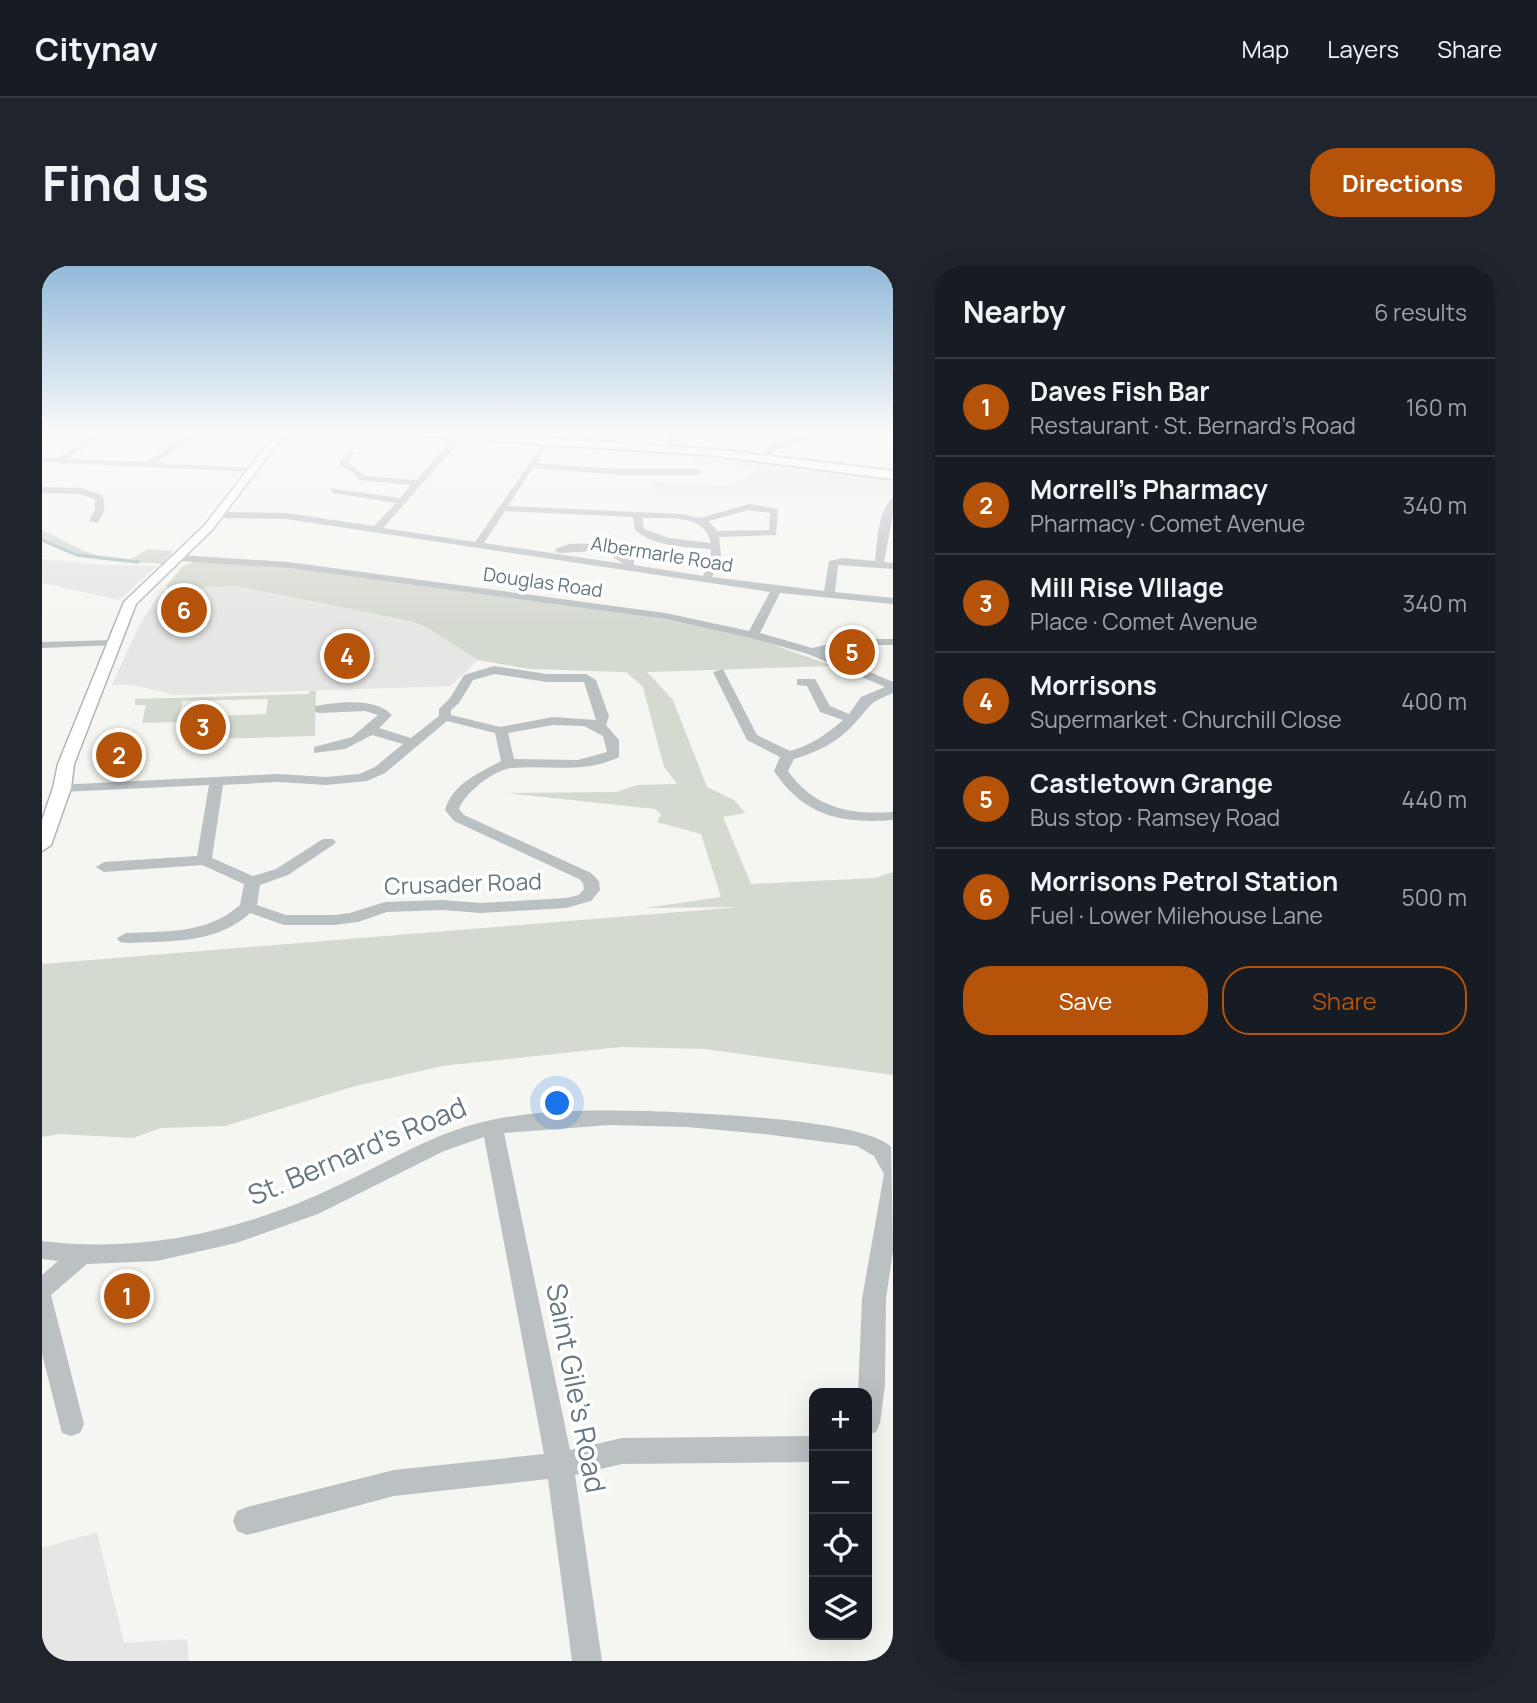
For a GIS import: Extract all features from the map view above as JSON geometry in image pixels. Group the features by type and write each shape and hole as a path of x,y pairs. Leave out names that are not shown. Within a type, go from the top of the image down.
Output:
{"main road":[{"path":"42,845 62,788 66,764 130,602 179,558 233,496"}],"street":[{"path":"94,521 98,518 101,502 96,496"},
{"path":"368,496 401,501"},
{"path":"377,529 405,496"},
{"path":"479,543 511,496"},
{"path":"879,565 885,524 893,501"},
{"path":"700,521 749,507 775,511 773,533 714,534"},
{"path":"503,508 681,517 700,521 708,524 717,546 715,564 706,579"},
{"name":"Albermarle Road","path":"219,515 286,516 479,543 776,590 893,601"},
{"path":"637,516 640,530 655,539 670,543 717,546"},
{"name":"Douglas Road","path":"179,558 288,565 665,615 812,652 893,687"},
{"path":"829,594 833,563 843,561 893,566"},
{"path":"753,635 776,590"},
{"path":"812,652 833,645 875,640 893,642"},
{"path":"42,645 113,643"},
{"path":"445,717 445,709 468,678 486,671 506,670 528,676 579,676 590,680 603,716 602,722 597,724"},
{"path":"719,672 752,737 788,756 810,750 831,738 852,719 865,700 893,687"},
{"path":"801,682 811,682 825,709 852,719"},
{"path":"319,750 346,747 371,730 386,715 384,710 375,707 320,709"},
{"path":"62,788 362,778 380,769 445,717"},
{"path":"445,717 500,731 524,723 597,724 611,736 614,754 607,760 508,763 500,731"},
{"path":"371,730 412,743"},
{"path":"788,756 781,771 789,786 804,800 840,814 878,818 893,816"},
{"name":"Crusader Road","path":"248,907 285,920 312,921 352,918 385,907 493,907 566,903 585,898 592,890 591,881 585,876 460,818 452,810 453,802 460,792 508,763"},
{"path":"339,780 371,792"},
{"path":"204,860 217,781"},
{"path":"104,867 204,860 252,882 282,872 328,842"},
{"path":"126,938 182,928 212,932 231,923 248,907 252,882"},
{"name":"St. Bernard's Road","path":"42,1250 81,1256 154,1252 250,1230 344,1193 428,1149 493,1128 600,1118 764,1126 849,1137 878,1148 890,1161 893,1170"},
{"name":"Saint Gile's Road","path":"493,1128 560,1465 587,1661"},
{"path":"872,1388 874,1298 893,1178"},
{"path":"42,1289 81,1256"},
{"path":"42,1301 71,1424"},
{"path":"247,1521 394,1483 560,1465 622,1451 809,1448"}],"shaded area":[{"path":"42,530 99,556 130,560 148,549 173,551 163,564 95,559 69,552 42,539"},
{"path":"42,559 102,565 157,566 119,600 42,583"},
{"path":"195,561 274,566 653,617 754,638 833,666 647,672 673,700 707,787 734,800 745,813 723,817 751,884 875,878 893,872 893,1075 705,1049 620,1047 442,1066 352,1087 225,1126 161,1128 133,1138 59,1134 42,1137 42,964 740,907 645,908 721,897 701,834 657,822 661,814 655,809 505,793 616,792 637,785 677,784 664,767 643,687 626,672 529,669 478,660 426,627 413,622 235,586 174,589 166,586 183,566"},
{"path":"235,586 421,624 478,660 451,686 175,695 132,685 112,685 139,626 156,599 168,587"},
{"path":"309,691 316,691 315,736 210,739 211,731 230,729 230,724 213,724 214,716 266,714 268,699 183,701 177,722 142,723 146,705 135,705 135,699 309,694"},
{"path":"97,1532 124,1643 187,1639 189,1661 42,1661 42,1548"}],"waterway":[{"path":"42,540 77,555 138,562"}],"place":[{"name":"Morrisons Petrol Station","path":"184,610"},
{"name":"Castletown Grange","path":"852,652"},
{"name":"Morrisons","path":"347,656"},
{"name":"Mill Rise VIllage","path":"203,727"},
{"name":"Morrell's Pharmacy","path":"119,755"},
{"name":"Daves Fish Bar","path":"127,1296"}]}
